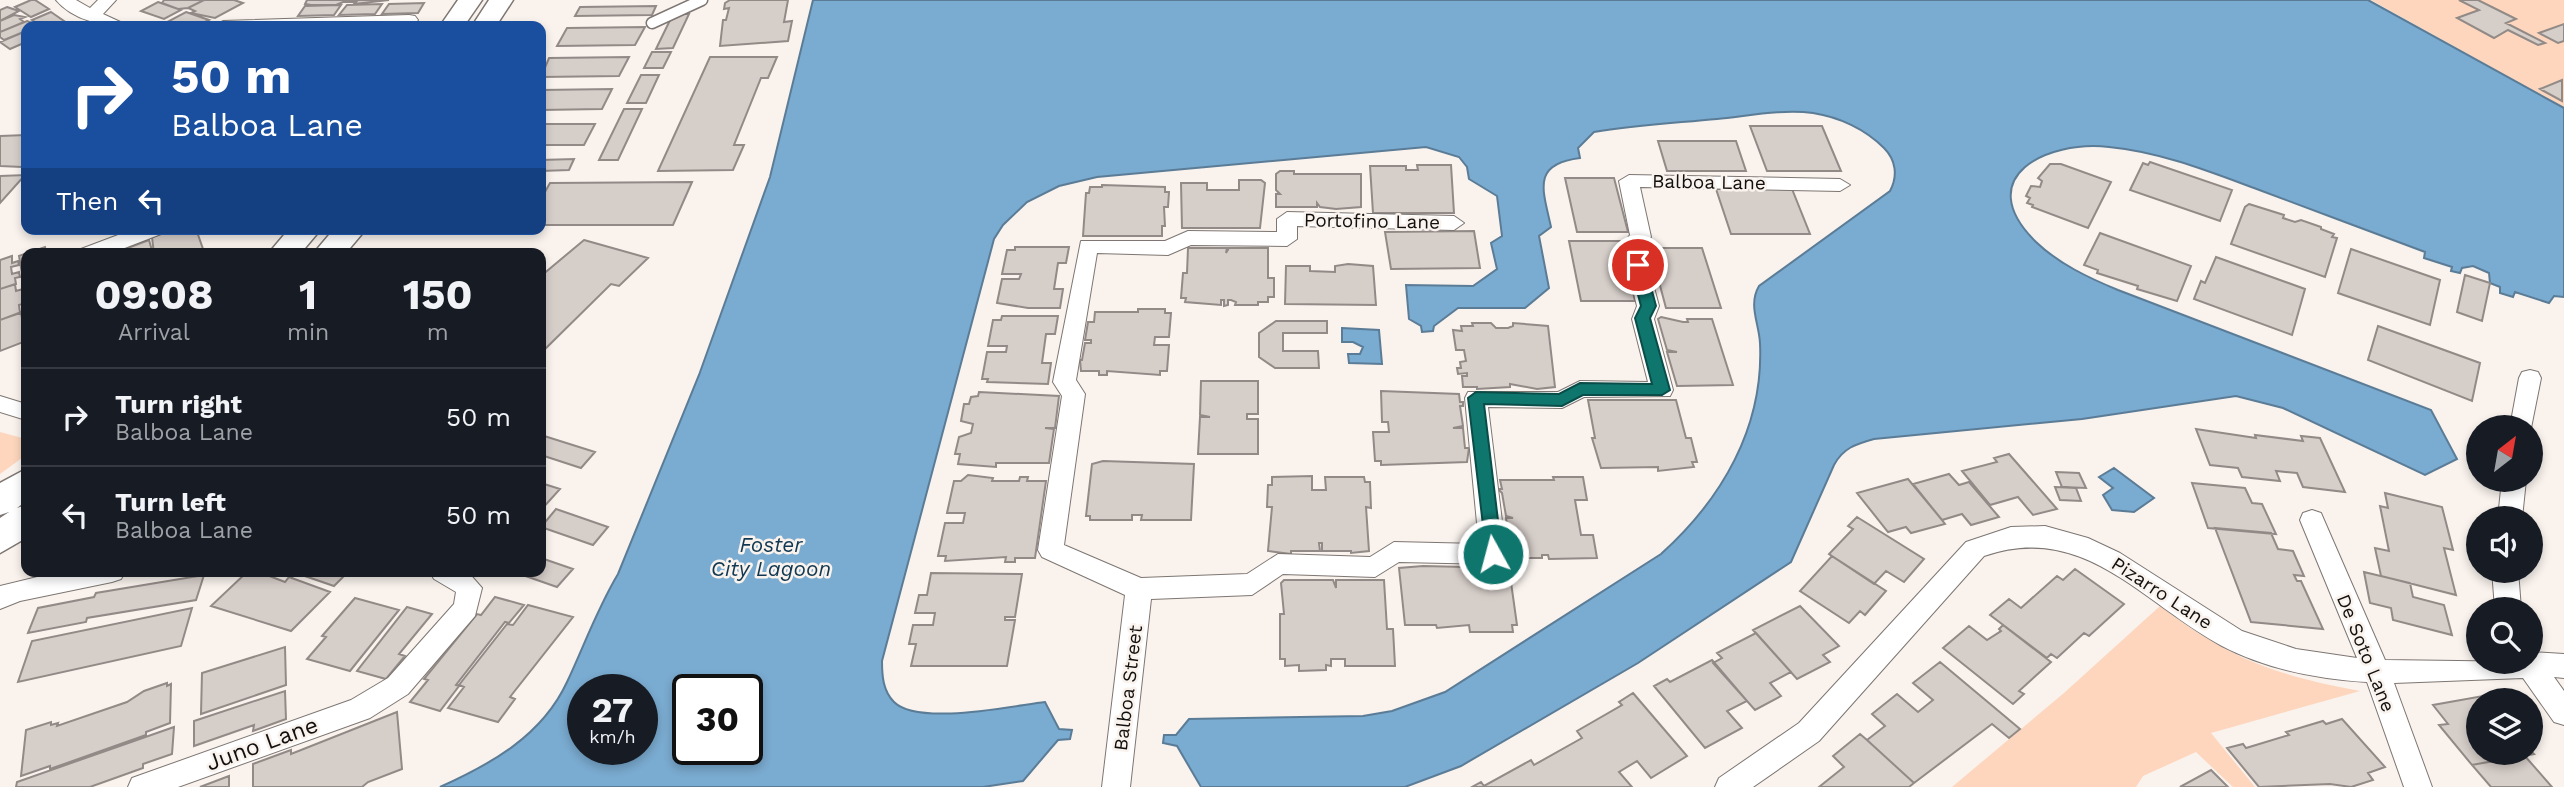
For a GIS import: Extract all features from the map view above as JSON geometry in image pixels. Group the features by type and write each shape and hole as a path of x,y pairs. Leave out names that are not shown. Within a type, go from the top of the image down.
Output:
{"main road":[{"path":"455,21 470,0"},
{"path":"487,21 501,0"},
{"path":"289,248 300,235"},
{"path":"334,248 345,235"},
{"path":"0,501 21,486"},
{"path":"0,538 21,523"}],"street":[{"path":"64,0 106,21"},
{"path":"91,16 108,0"},
{"path":"378,21 409,20"},
{"name":"Balboa Lane","path":"1139,589 1252,584 1278,564 1375,567 1394,552 1493,554 1476,398 1562,400 1580,389 1662,390 1643,318 1648,306 1632,245 1642,237 1629,181 1840,185"},
{"name":"Portofino Lane","path":"1139,589 1051,550 1074,394 1064,382 1088,246 1168,248 1188,238 1287,239 1287,219 1454,223"},
{"path":"104,248 137,235"},
{"path":"2524,415 2530,378"},
{"path":"0,404 21,410"},
{"name":"De Soto Lane","path":"2312,520 2376,671 2418,787"},
{"name":"Pizarro Lane","path":"1729,787 1809,732 1975,549 2008,538 2037,537 2070,542 2106,556 2152,583 2192,614 2233,638 2280,659 2376,671 2466,670"},
{"path":"0,598 16,591 87,577"},
{"name":"Juno Lane","path":"142,787 381,699 398,686 466,608 469,588 455,577"},
{"name":"Balboa Street","path":"1116,787 1139,589"},
{"name":"Pizarro Lane","path":"2543,664 2564,666"},
{"path":"2536,674 2564,713"}],"lane":[{"path":"652,23 702,0"}],"shaded area":[{"path":"2371,0 2564,0 2564,108"},
{"path":"0,432 21,438 21,459 0,474"},
{"path":"2160,606 2208,639 2254,662 2303,678 2360,691 2211,733 2255,787 2233,787 2196,752 2143,776 2136,787 1952,787 2064,693"}],"water":[{"name":"Foster City Lagoon","path":"813,0 2368,0 2564,108 2564,297 2554,296 2549,303 2515,292 2513,297 2500,293 2500,287 2490,283 2489,273 2473,266 2462,268 2460,273 2451,271 2452,267 2424,258 2425,252 2225,177 2148,153 2085,146 2062,150 2041,157 2024,168 2014,182 2011,199 2018,219 2036,242 2064,264 2118,290 2431,410 2457,459 2425,475 2283,408 2236,396 2082,419 1874,439 1861,443 1842,454 1834,465 1791,562 1638,663 1461,766 1405,787 1201,787 1177,746 1163,743 1164,735 1176,735 1189,719 1363,716 1392,711 1445,692 1661,554 1703,510 1735,459 1747,432 1755,404 1759,374 1760,343 1754,300 1759,286 1890,191 1895,168 1888,153 1869,135 1832,117 1789,112 1594,132 1578,148 1580,158 1554,166 1544,181 1551,227 1539,236 1549,288 1525,308 1458,308 1434,326 1433,331 1422,332 1421,326 1409,319 1406,285 1473,286 1497,269 1491,243 1502,236 1497,196 1469,179 1467,167 1459,157 1426,147 1097,177 1059,186 1027,202 1003,225 994,239 882,661 887,693 894,702 906,709 944,714 1045,702 1059,729 1072,730 1070,739 1058,740 1023,781 983,787 440,787 496,758 529,733 544,718 567,682 567,765 658,765 658,674 571,674 618,574 699,375 770,177"},
{"path":"1342,328 1379,330 1382,364 1349,363 1348,354 1360,354 1363,347 1353,342 1342,342"},
{"path":"2114,468 2154,498 2134,512 2112,510 2103,495 2113,488 2099,477"}],"building":[{"path":"31,0 49,9 31,17 15,7"},
{"path":"164,0 204,0 188,8 178,9 162,3"},
{"path":"204,0 234,0 243,3 215,18 191,13 195,11 188,8"},
{"path":"307,0 348,0 336,5 311,5 305,4"},
{"path":"389,0 354,4 356,2 346,2"},
{"path":"730,0 788,0 784,22 792,21 788,41 720,46 723,20 726,20 729,8 724,9 725,3"},
{"path":"2459,0 2478,0 2516,19 2506,23 2545,43 2538,45 2508,30 2494,38 2457,18 2479,10"},
{"path":"158,2 181,10 164,19 141,11"},
{"path":"424,3 418,13 382,14 389,4"},
{"path":"382,4 375,14 339,15 347,5"},
{"path":"341,5 334,15 298,16 305,6"},
{"path":"656,6 652,15 575,16 580,7"},
{"path":"7,7 19,11 0,21 0,10"},
{"path":"51,12 64,21 34,21"},
{"path":"186,12 209,20 207,21 169,21"},
{"path":"673,14 689,14 673,48 656,49"},
{"path":"14,15 25,17 20,19 23,21 21,23 0,32 0,21"},
{"path":"21,23 21,33 4,40 0,37 0,32"},
{"path":"2564,24 2564,41 2558,43 2539,33"},
{"path":"645,27 635,45 557,46 567,28"},
{"path":"21,33 21,44 10,49 0,42"},
{"path":"652,52 671,52 663,68 644,68"},
{"path":"629,57 619,76 546,77 549,58"},
{"path":"710,57 777,57 768,78 761,78 734,145 744,145 733,170 658,171"},
{"path":"641,75 659,75 646,103 627,103"},
{"path":"2562,80 2562,101 2540,89"},
{"path":"612,89 602,109 546,110 546,90"},
{"path":"624,109 642,109 618,160 599,160"},
{"path":"546,124 595,124 584,145 546,145"},
{"path":"1750,126 1822,126 1841,171 1767,171"},
{"path":"21,135 21,167 0,166 0,136"},
{"path":"1658,141 1736,141 1746,171 1667,171"},
{"path":"574,159 569,170 546,171 546,160"},
{"path":"2150,162 2232,190 2220,221 2130,190 2143,163 2148,165"},
{"path":"2050,164 2061,164 2111,182 2088,228 2027,203 2030,198 2026,196 2031,186 2040,187 2042,181 2038,178"},
{"path":"1417,165 1451,165 1454,213 1373,213 1370,166 1406,166 1406,170 1418,170"},
{"path":"1280,171 1294,171 1294,174 1361,174 1361,207 1336,209 1320,207 1317,203 1317,207 1276,207 1276,194 1280,194 1276,190 1276,174"},
{"path":"21,175 21,179 0,203 0,176"},
{"path":"1565,178 1614,178 1628,232 1577,232"},
{"path":"1239,180 1261,180 1265,183 1260,228 1182,228 1181,183 1207,183 1207,190 1239,190"},
{"path":"692,182 673,225 546,225 546,190 550,183"},
{"path":"1090,187 1165,187 1165,192 1169,192 1168,207 1164,207 1165,226 1162,226 1162,236 1083,236 1086,193 1089,193"},
{"path":"1716,189 1792,189 1810,234 1731,234"},
{"path":"2249,204 2284,215 2283,218 2295,222 2301,220 2321,227 2334,234 2332,237 2337,238 2325,277 2231,244 2245,207"},
{"path":"1474,231 1480,268 1391,269 1385,232"},
{"path":"2100,233 2191,266 2177,301 2137,289 2138,286 2097,273 2098,270 2084,265"},
{"path":"198,235 203,248 153,248 152,237"},
{"path":"149,240 151,248 128,248"},
{"path":"584,240 648,258 619,286 611,284 546,348 546,272"},
{"path":"1569,241 1620,241 1627,270 1620,271 1628,271 1635,301 1581,301"},
{"path":"1015,247 1069,247 1066,263 1058,263 1054,289 1063,289 1060,308 1028,308 997,303 1002,279 1019,279 1021,274 1002,274 1007,250 1015,250"},
{"path":"1188,248 1227,248 1226,253 1229,248 1268,248 1268,278 1274,278 1274,297 1268,297 1268,302 1258,302 1258,305 1235,305 1236,302 1231,300 1224,306 1224,300 1221,300 1221,305 1185,302 1186,298 1181,298 1183,273 1187,273"},
{"path":"1650,248 1702,248 1721,308 1666,308"},
{"path":"2351,249 2440,280 2430,325 2338,293"},
{"path":"12,256 12,263 18,261 19,265 11,267 12,274 19,272 20,277 15,278 16,284 0,289 0,260"},
{"path":"2216,257 2305,289 2292,335 2194,299 2201,281 2205,283"},
{"path":"1286,266 1310,266 1310,271 1335,272 1335,266 1373,266 1376,305 1285,304"},
{"path":"2465,275 2490,283 2482,321 2457,312"},
{"path":"15,284 16,291 21,290 20,313 0,320 0,289"},
{"path":"1138,309 1165,309 1165,313 1171,313 1169,337 1155,337 1154,345 1169,345 1167,371 1160,371 1160,375 1107,371 1107,375 1099,375 1099,371 1081,371 1080,360 1085,343 1091,343 1091,340 1085,340 1088,322 1094,322 1095,312 1138,312"},
{"path":"21,312 21,343 0,351 0,320"},
{"path":"1002,316 1058,316 1055,334 1046,334 1042,363 1051,363 1048,384 987,382 988,379 982,379 987,352 1006,352 1007,346 988,346 993,320 1001,320"},
{"path":"1661,317 1683,322 1688,322 1687,319 1712,319 1733,385 1677,386 1667,352 1677,352 1667,350 1658,319"},
{"path":"1276,321 1327,321 1327,333 1283,333 1283,351 1318,351 1319,368 1275,368 1259,357 1259,333"},
{"path":"1472,323 1491,323 1496,328 1508,328 1513,326 1513,323 1548,326 1555,387 1537,389 1510,384 1510,387 1463,387 1462,376 1467,376 1467,373 1458,374 1457,368 1461,368 1460,362 1466,361 1464,350 1456,350 1453,330 1462,331 1461,326 1473,326"},
{"path":"2378,326 2480,363 2472,401 2368,360"},
{"path":"1201,381 1258,381 1258,414 1247,414 1247,419 1258,419 1258,454 1198,454 1200,417 1210,417 1200,415"},
{"path":"1381,391 1459,394 1460,402 1463,402 1463,406 1460,406 1463,426 1453,428 1463,428 1465,448 1469,448 1467,462 1381,465 1381,461 1375,461 1373,432 1389,432 1388,422 1382,422"},
{"path":"979,392 1059,396 1055,428 1045,428 1054,429 1049,463 996,463 996,467 958,464 960,454 955,454 959,437 971,433 973,424 961,421 964,404 969,404 971,397 978,396"},
{"path":"1588,400 1676,400 1686,438 1691,438 1697,462 1692,462 1694,467 1658,471 1658,467 1601,468 1592,438 1595,438"},
{"path":"2196,429 2256,438 2255,435 2303,441 2301,436 2320,438 2345,492 2303,487 2297,473 2276,471 2280,481 2242,477 2238,468 2210,465"},
{"path":"546,437 595,452 581,468 546,457"},
{"path":"2009,454 2057,509 2033,515 2018,497 1990,505 1962,471 1997,462 1994,458"},
{"path":"1103,461 1194,464 1191,520 1141,520 1142,515 1132,515 1132,520 1090,520 1090,516 1086,516 1092,464"},
{"path":"2056,472 2079,473 2086,488 2062,487"},
{"path":"1949,474 1959,485 1969,482 1999,517 1971,525 1962,514 1942,520 1913,484"},
{"path":"968,475 993,478 992,481 1019,481 1020,477 1028,477 1027,481 1046,481 1035,558 1015,558 1015,562 1005,562 1006,557 945,561 946,556 938,556 945,523 963,523 965,513 947,513 954,481 961,481"},
{"path":"1312,476 1312,490 1326,490 1325,477 1364,477 1365,482 1370,482 1371,508 1366,507 1369,551 1322,551 1322,543 1319,543 1320,551 1291,551 1291,554 1268,551 1272,507 1267,507 1268,485 1272,485 1272,477"},
{"path":"1553,477 1583,477 1587,500 1575,500 1581,535 1593,535 1597,558 1549,559 1548,555 1542,555 1542,558 1515,558 1511,555 1510,544 1506,544 1505,540 1509,540 1506,518 1513,518 1506,516 1502,493 1498,489 1502,489 1500,480 1554,480"},
{"path":"1908,479 1945,524 1911,533 1906,527 1888,532 1857,493"},
{"path":"2192,483 2245,488 2252,503 2262,504 2276,534 2208,528"},
{"path":"546,485 560,489 546,504"},
{"path":"2055,487 2076,488 2081,501 2060,500"},
{"path":"2385,493 2442,507 2453,550 2444,548 2456,595 2381,576 2375,548 2389,551 2380,506 2388,508"},
{"path":"556,509 608,527 593,545 546,529 546,521"},
{"path":"1857,517 1924,559 1904,582 1886,571 1874,584 1829,554 1853,529 1848,526"},
{"path":"2215,528 2271,533 2278,549 2293,551 2304,576 2294,575 2297,581 2301,581 2323,629 2251,622"},
{"path":"1832,556 1886,591 1865,615 1860,611 1849,623 1800,591"},
{"path":"546,560 573,569 557,587 528,577 546,577"},
{"path":"1399,568 1509,568 1517,625 1512,625 1513,632 1470,632 1469,625 1437,628 1436,625 1405,625"},
{"path":"2075,569 2124,604 2089,636 2084,633 2057,658 2051,654 2047,658 1990,615 2009,599 2021,608 2057,576 2063,580"},
{"path":"2364,572 2410,583 2413,597 2444,605 2452,635 2393,620 2391,608 2370,603"},
{"path":"931,573 1022,574 1015,617 1005,617 1005,620 1015,620 1007,666 911,666 916,644 909,644 913,625 933,625 935,613 915,613 919,595 927,595"},
{"path":"203,577 196,600 87,618 86,622 28,633 38,608 94,597 96,593"},
{"path":"242,577 272,577 285,582 289,577 330,592 291,631 211,606"},
{"path":"308,577 343,577 334,586"},
{"path":"1284,580 1333,580 1336,588 1336,580 1384,580 1387,629 1393,629 1395,666 1345,666 1345,659 1331,659 1331,666 1326,665 1326,670 1299,671 1299,665 1285,666 1285,659 1280,659 1280,614 1284,614 1281,583"},
{"path":"495,597 524,605 509,623 505,622 456,685 459,686 440,711 410,702 428,680 424,679 477,614 481,615"},
{"path":"355,598 399,610 350,671 307,659 326,637 322,636"},
{"path":"528,605 573,617 510,697 515,699 498,722 448,708 464,687 459,685 507,624 513,625"},
{"path":"1800,606 1839,646 1823,655 1830,662 1797,679 1753,630"},
{"path":"407,607 432,614 399,654 405,656 386,679 357,671"},
{"path":"192,608 181,646 18,682 32,641"},
{"path":"2003,625 2051,662 2019,691 2024,694 2013,704 1943,648 1969,626 1987,640 2001,631 1999,629"},
{"path":"1756,633 1791,672 1770,683 1781,696 1755,710 1713,663 1722,658 1717,653"},
{"path":"285,647 286,685 201,714 202,673"},
{"path":"1712,660 1747,701 1727,711 1742,728 1705,748 1654,686 1667,679 1670,682"},
{"path":"1940,662 2020,729 2009,738 1992,724 1914,783 1867,740 1885,726 1872,714 1897,694 1918,712 1933,700 1913,683"},
{"path":"167,683 167,686 171,684 170,723 146,732 146,735 50,769 50,766 21,776 26,730 51,722 51,725 58,723 57,726 127,702 144,691"},
{"path":"285,691 286,719 253,731 254,725 194,746 194,721"},
{"path":"1633,693 1687,756 1651,778 1637,761 1619,772 1632,787 1472,787 1481,782 1484,786 1531,760 1534,765 1582,738 1577,731 1622,705 1619,702"},
{"path":"2466,699 2466,758 2439,725 2448,724 2433,705"},
{"path":"397,712 402,769 362,787 253,787 253,764 291,750 291,754"},
{"path":"2342,719 2385,767 2368,773 2373,780 2351,787 2330,784 2259,787 2227,748 2243,744 2246,748 2289,735 2286,732 2323,721 2326,724"},
{"path":"174,727 172,754 143,764 143,768 90,787 16,787 17,782"},
{"path":"1860,734 1914,783 1909,787 1819,787 1844,767 1833,756"},
{"path":"2472,765 2533,765 2552,787 2491,787"},
{"path":"2211,770 2228,787 2180,787"},
{"path":"229,776 229,787 200,787"}],"route":[{"path":"1493,554 1478,438 1476,398 1562,400 1580,389 1662,390 1643,318 1648,306 1638,265"}]}
